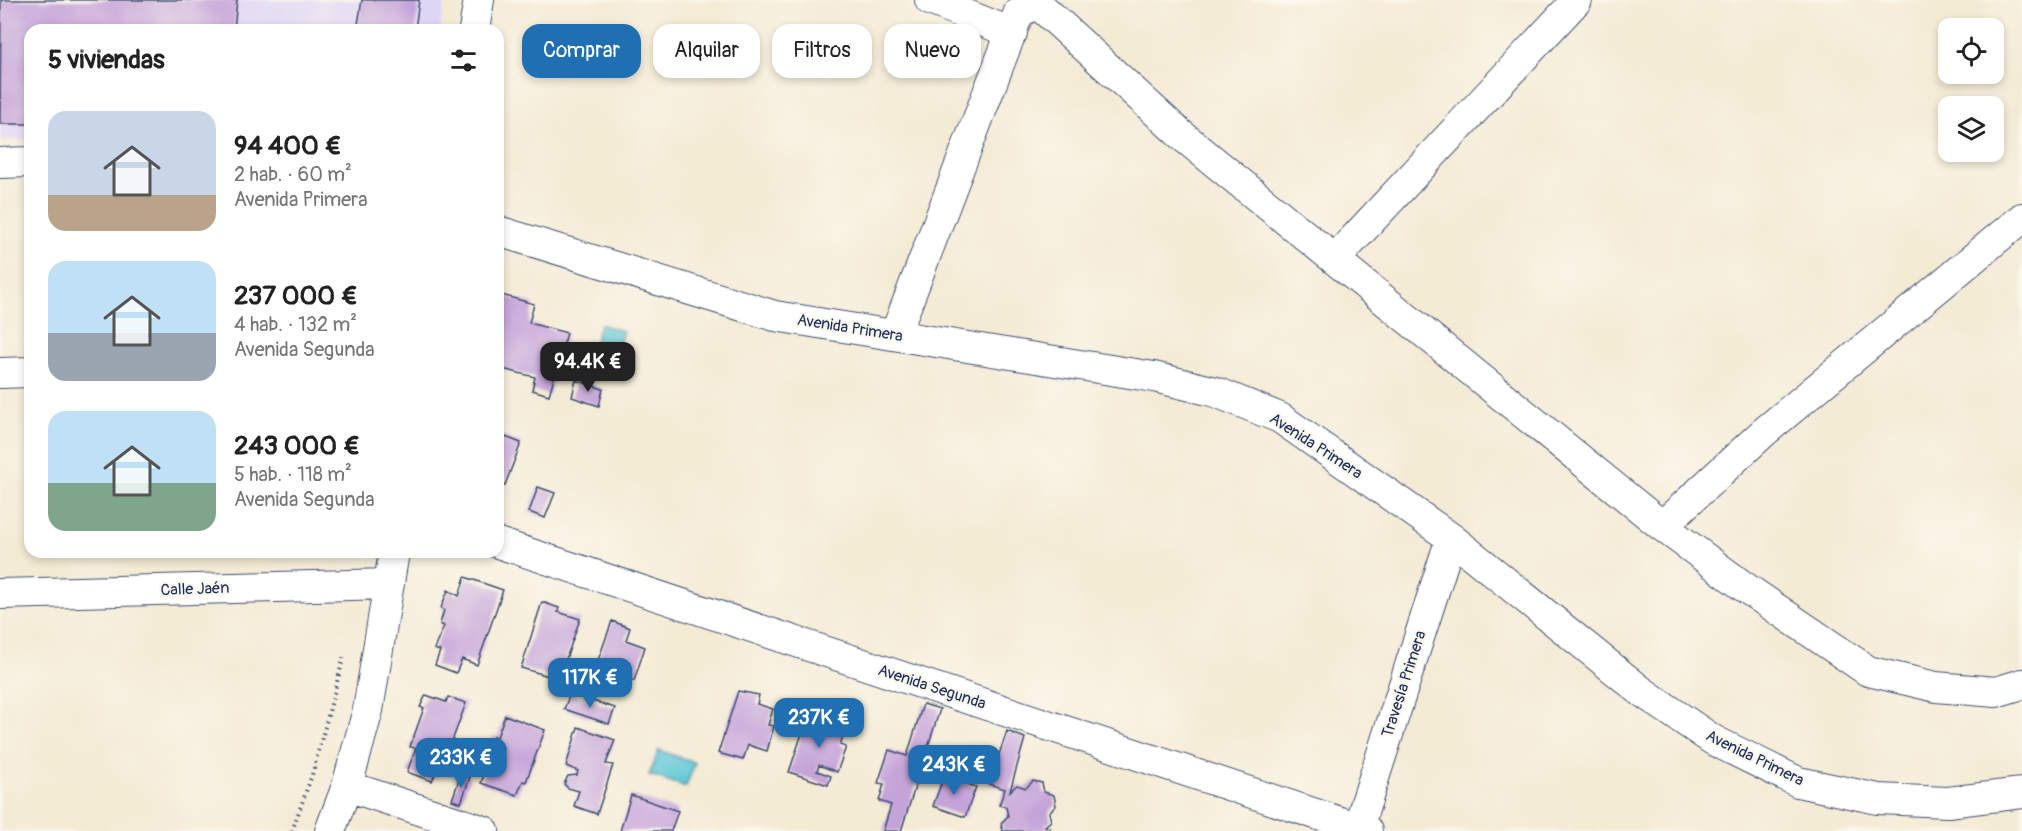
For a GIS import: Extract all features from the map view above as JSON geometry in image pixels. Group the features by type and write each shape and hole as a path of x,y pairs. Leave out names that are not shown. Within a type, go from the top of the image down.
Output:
{"street":[{"path":"475,24 479,0"},
{"path":"930,0 1012,33"},
{"path":"1335,259 1576,0"},
{"path":"895,335 1019,12 1038,4 1179,134 1662,526 1743,586 1868,670 1936,687 1996,692 2022,684"},
{"path":"0,163 24,162"},
{"path":"1662,526 1764,432 2022,218"},
{"name":"Avenida Primera","path":"504,233 775,316 1154,376 1216,392 1280,418 1451,538 1641,691 1713,741 1798,782 1878,799 1948,802 2022,793"},
{"path":"0,373 24,372"},
{"name":"Travesía Primera","path":"1361,830 1451,538"},
{"name":"Avenida Segunda","path":"504,545 1361,830"},
{"path":"330,831 347,786 368,710 393,558"},
{"name":"Calle Jaén","path":"0,594 389,584"},
{"path":"347,786 484,831"}],"path":[{"path":"292,831 312,775 345,652"}],"shaded area":[{"path":"0,0 445,0 441,24 24,24 24,140 0,140"}],"water":[{"path":"600,324 623,331 609,375 605,374 596,380 590,375 591,369 587,368"},
{"path":"659,750 695,763 686,787 649,775"}],"building":[{"path":"1,0 237,0 235,24 24,24 24,124 0,124"},
{"path":"362,0 419,0 416,24 358,24"},
{"path":"504,296 534,304 529,323 567,333 549,395 532,390 535,377 504,369"},
{"path":"576,380 603,389 599,406 572,397"},
{"path":"504,436 521,443 504,485"},
{"path":"538,487 555,493 545,518 529,512"},
{"path":"465,577 503,590 477,665 462,659 456,673 435,665 440,651 434,649 444,626 440,624 444,610 441,608 448,590 459,596"},
{"path":"542,602 559,608 558,612 580,619 559,679 521,668"},
{"path":"612,621 630,628 626,640 645,647 634,681 620,676 621,671 597,663"},
{"path":"738,691 759,695 757,704 773,709 768,725 774,726 767,751 748,745 743,760 718,753"},
{"path":"570,694 615,708 609,724 564,709"},
{"path":"426,695 446,702 448,697 466,703 451,744 455,746 451,754 448,753 444,765 439,765 432,781 407,772 416,748 410,747 424,708 420,707"},
{"path":"923,704 940,709 901,831 883,831 891,805 879,801 884,784 878,783 889,750 907,756"},
{"path":"809,713 847,725 840,745 846,747 837,772 819,765 817,771 831,776 828,785 789,772"},
{"path":"505,715 545,730 526,782 523,781 517,795 481,783 493,736 497,737"},
{"path":"578,727 615,740 606,764 613,765 597,814 574,806 579,791 568,788 564,784 568,776 577,775 578,771 566,766"},
{"path":"1007,731 1025,738 1010,791 1017,785 1026,788 1033,781 1042,783 1044,792 1054,795 1056,806 1049,812 1051,821 1045,826 1051,831 1003,831 1001,823 1008,816 1006,807 999,805 1005,789 989,784"},
{"path":"461,774 470,777 461,803 452,800"},
{"path":"944,776 976,787 965,817 933,806"},
{"path":"631,795 678,811 671,831 620,831"}]}
